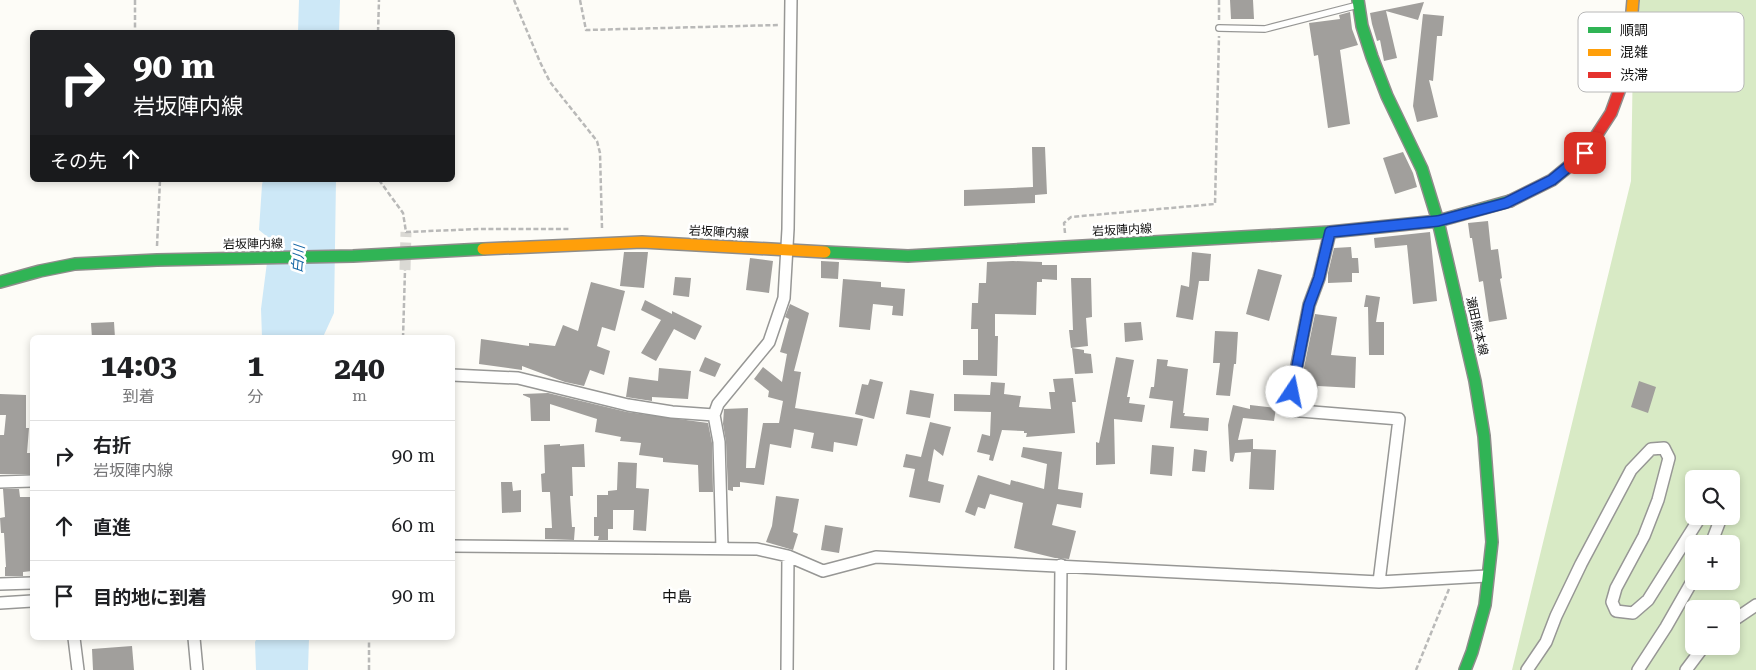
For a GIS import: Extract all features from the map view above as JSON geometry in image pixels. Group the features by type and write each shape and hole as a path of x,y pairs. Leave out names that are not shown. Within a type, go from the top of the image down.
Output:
{"main road":[{"name":"瀬田熊本線","path":"1358,2 1362,26 1372,57 1387,96 1422,169 1438,221 1475,381 1484,436 1492,542 1485,605 1466,670"},
{"name":"岩坂陣内線","path":"0,282 40,270 75,264 157,260 353,256 642,242 908,256 1330,232 1438,221 1506,203 1552,180 1585,153 1611,113 1619,92"}],"street":[{"path":"722,548 719,442 714,415 718,404 769,342 784,298 788,229 792,0"},
{"path":"1330,232 1319,278 1309,305 1288,410 1398,419 1378,582"},
{"path":"455,375 518,378 628,405 672,412 714,415"},
{"path":"1527,670 1546,642 1556,616 1581,564 1631,470 1651,449 1664,448 1669,458 1667,468 1658,500 1644,536 1616,588 1612,602 1616,611 1632,613 1648,600 1695,525"},
{"path":"0,482 30,481"},
{"path":"455,546 757,549 788,556 823,571 876,557 1378,582 1487,576"},
{"path":"787,670 788,556"},
{"path":"1060,670 1061,565"},
{"path":"0,584 30,583"},
{"path":"1638,670 1687,590"},
{"path":"0,603 30,601"},
{"path":"1740,616 1756,605"},
{"path":"74,640 78,670"},
{"path":"194,640 197,670"},
{"path":"1686,670 1697,655"}],"lane":[{"path":"1219,28 1265,29 1358,2"}],"path":[{"path":"135,0 136,30"},
{"path":"378,30 379,0"},
{"path":"514,0 550,82 597,140 600,153 604,243"},
{"path":"580,0 586,30 791,25"},
{"path":"1066,247 1064,223 1071,217 1215,204 1219,0"},
{"path":"157,260 160,182"},
{"path":"380,182 403,213 406,232 479,229 573,229"},
{"path":"403,335 405,270"},
{"path":"1416,670 1453,578"},
{"path":"368,670 369,640"}],"green space":[{"path":"1640,0 1756,0 1756,670 1512,670 1631,181 1632,92 1744,92 1744,12 1638,12"}],"water":[{"path":"299,0 340,0 339,30 298,30"},
{"name":"白川","path":"263,182 336,182 334,313 324,335 262,335 261,309 270,239 259,230"},
{"path":"256,640 309,640 308,670 256,670"}],"building":[{"path":"1230,0 1253,0 1254,19 1231,19"},
{"path":"1424,2 1418,20 1386,11 1397,58 1384,61 1380,40 1377,41 1370,13"},
{"path":"1350,12 1352,29 1358,45 1340,50 1350,124 1328,128 1318,55 1314,56 1309,23 1340,19 1339,15"},
{"path":"1423,14 1444,16 1442,36 1437,36 1433,81 1429,80 1438,117 1417,122 1413,106"},
{"path":"1032,147 1045,147 1047,194 1035,195 1035,203 964,206 964,190 1033,187"},
{"path":"1403,152 1417,187 1395,194 1383,158"},
{"path":"1488,221 1491,250 1498,249 1502,278 1500,279 1507,319 1489,322 1483,281 1479,282 1468,223"},
{"path":"1430,232 1437,301 1413,304 1407,245 1375,248 1374,238"},
{"path":"1351,247 1352,258 1358,258 1359,273 1352,273 1352,282 1328,283 1328,273 1334,248"},
{"path":"624,252 648,252 644,288 620,286"},
{"path":"1192,252 1211,254 1209,281 1199,281 1193,320 1176,317 1181,285 1189,287"},
{"path":"750,258 773,261 769,293 746,290"},
{"path":"821,261 839,262 838,279 821,278"},
{"path":"987,262 1042,262 1042,265 1057,265 1057,280 1042,279 1042,282 1037,282 1036,315 995,314 995,336 998,336 997,376 963,375 963,360 978,360 978,329 971,329 972,303 978,303 979,283 986,283"},
{"path":"1258,269 1282,275 1269,321 1246,314"},
{"path":"675,277 691,278 689,297 673,295"},
{"path":"1071,278 1091,278 1092,317 1086,318 1088,346 1071,348 1069,330 1073,330"},
{"path":"843,279 881,282 881,287 905,289 903,316 892,315 893,306 873,304 870,330 839,327"},
{"path":"591,282 625,291 615,331 602,327 597,346 610,351 604,375 590,370 584,386 565,382 522,366 522,370 479,364 481,339 529,346 529,343 555,346 563,325 578,331"},
{"path":"1366,295 1380,297 1376,322 1384,322 1384,355 1369,355 1368,307 1364,307"},
{"path":"645,300 672,314 672,311 702,326 695,340 674,329 656,361 641,353 661,320 641,310"},
{"path":"790,304 809,313 794,371 801,372 795,408 863,419 857,446 834,442 833,452 811,448 814,433 794,429 791,448 770,444 764,485 740,482 740,487 733,487 733,491 728,490 726,442 723,424 724,409 748,408 746,468 755,468 763,423 779,423 783,401 768,397 769,391 754,379 763,367 782,382 787,354 780,352 789,319 785,317"},
{"path":"1315,314 1337,317 1331,355 1356,357 1355,388 1318,386 1316,391 1300,387"},
{"path":"114,322 115,335 92,335 91,323"},
{"path":"1141,322 1143,340 1125,342 1124,323"},
{"path":"1215,331 1238,332 1236,364 1234,364 1230,396 1216,395 1220,363 1213,363"},
{"path":"1072,348 1084,350 1084,353 1091,354 1093,373 1075,374"},
{"path":"705,357 721,364 715,377 699,371"},
{"path":"1116,357 1134,360 1127,397 1130,397 1129,403 1145,405 1142,422 1114,419 1115,464 1096,465 1096,442 1099,443"},
{"path":"1157,359 1168,360 1167,366 1188,369 1183,413 1185,413 1184,416 1209,418 1208,431 1170,428 1173,401 1149,398 1151,387 1154,387"},
{"path":"659,368 691,371 688,399 652,397 652,401 626,397 629,377 658,381"},
{"path":"1073,378 1076,402 1072,402 1075,433 1026,437 1027,433 1024,433 1024,431 1002,430 993,461 989,460 990,455 977,452 982,434 990,436 991,412 954,411 954,394 990,395 991,382 1005,383 1004,394 1021,396 1019,407 1051,409 1049,392 1055,392 1053,379"},
{"path":"870,379 883,382 874,419 855,414 862,384 868,385"},
{"path":"1639,381 1656,387 1648,413 1631,407"},
{"path":"910,390 934,394 930,418 906,414"},
{"path":"548,393 627,412 708,423 712,443 713,492 699,492 698,465 663,462 663,458 639,455 641,443 620,441 621,437 595,432 597,419 550,404 550,421 531,421 530,398 523,394"},
{"path":"0,394 26,395 26,428 29,428 27,453 30,453 30,474 0,474 0,435 4,435 6,415 0,415"},
{"path":"1233,405 1250,409 1250,405 1276,408 1274,421 1243,418 1238,440 1253,439 1253,449 1276,450 1274,490 1249,489 1251,452 1235,453 1233,462 1230,461 1228,425"},
{"path":"930,422 951,427 943,456 934,449 928,481 944,485 940,503 909,497 915,469 903,467 906,454 921,457"},
{"path":"560,444 560,446 584,444 585,467 572,467 573,496 570,496 572,527 575,527 574,540 545,539 545,528 552,528 550,492 542,492 541,474 545,473 544,445"},
{"path":"1152,445 1174,447 1172,476 1150,474"},
{"path":"1023,447 1062,452 1058,489 1083,493 1081,508 1057,504 1052,525 1076,531 1069,559 1055,558 1014,548 1023,503 990,494 985,509 978,507 975,516 965,512 978,475 1010,485 1011,480 1044,489 1047,464 1021,457"},
{"path":"1194,449 1207,451 1205,472 1192,471"},
{"path":"618,462 637,463 636,488 649,489 646,531 633,530 634,510 613,510 613,529 608,529 608,540 598,540 599,536 594,536 594,517 597,517 597,495 608,495 608,491 617,490"},
{"path":"501,482 512,482 513,491 521,490 521,512 502,513"},
{"path":"3,489 19,489 20,497 30,497 30,571 23,572 23,576 5,576 4,533 1,533 0,518 5,517"},
{"path":"776,496 799,499 793,532 798,534 793,550 766,542 772,526"},
{"path":"825,525 843,528 839,553 821,550"},
{"path":"132,646 134,670 93,670 92,649"}],"tunnel":[{"path":"405,270 406,232"}],"traffic: fast":[{"path":"1358,0 1362,26 1372,57 1387,96 1422,169 1438,221 1475,381 1484,436 1492,542 1485,605 1465,670"},
{"path":"825,252 908,256 1330,232 1438,221 1510,201"},
{"path":"0,282 75,264 157,260 353,256 483,249"}],"traffic: slow":[{"path":"1632,12 1633,0"},
{"path":"483,249 642,242 825,252"}],"traffic: jam":[{"path":"1510,201 1552,180 1585,153 1611,113 1619,92"}],"district":[{"name":"中島","path":"677,597"}],"route":[{"path":"1292,392 1309,305 1319,278 1330,232 1438,221 1506,203 1552,180 1585,153"}]}
